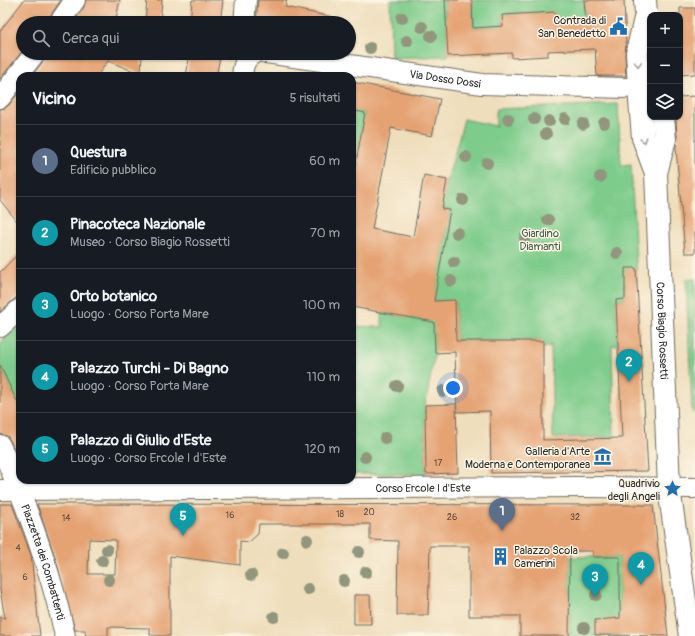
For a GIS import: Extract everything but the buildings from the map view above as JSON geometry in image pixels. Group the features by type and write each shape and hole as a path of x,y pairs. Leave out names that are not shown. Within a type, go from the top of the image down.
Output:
{"street":[{"path":"64,16 75,0"},
{"path":"245,16 246,0"},
{"name":"Corso Biagio Rossetti","path":"647,12 637,53 643,138 656,173"},
{"path":"20,72 30,60"},
{"name":"Via Dosso Dossi","path":"315,60 482,84 626,88"},
{"path":"0,98 16,77"},
{"name":"Corso Biagio Rossetti","path":"663,120 664,139 656,173 662,488 690,636"},
{"path":"0,327 16,313"},
{"name":"Piazzetta dei Combattenti","path":"0,445 10,490 42,554 66,636"},
{"name":"Corso Ercole I d'Este","path":"10,490 582,487 695,488"}],"green space":[{"path":"390,0 445,0 448,56 391,58"},
{"path":"472,0 584,0 586,23 556,24 555,12 502,15 503,26 473,28"},
{"name":"Giardino Diamanti","path":"618,104 621,165 631,164 637,282 625,282 625,299 616,300 618,345 612,345 614,437 553,438 551,346 543,348 543,341 456,341 455,301 434,301 435,353 425,405 426,474 356,474 356,326 382,327 382,313 430,321 450,210 440,208 464,119 496,126 496,109"},
{"path":"356,111 365,113 356,162"},
{"path":"686,279 695,279 695,412 692,412"},
{"path":"16,329 16,400 0,365 0,343"},
{"path":"570,557 620,557 620,636 569,636"}],"place":[{"name":"Contrada di San Benedetto","path":"619,26"},
{"name":"Pinacoteca Nazionale","path":"629,382"},
{"name":"Galleria d'Arte Moderna e Contemporanea","path":"603,457"},
{"name":"Quadrivio degli Angeli","path":"673,489"},
{"name":"Questura","path":"502,531"},
{"name":"Palazzo di Giulio d'Este","path":"183,536"},
{"name":"Palazzo Scola Camerini","path":"501,556"},
{"name":"Palazzo Turchi - Di Bagno","path":"641,585"},
{"name":"Orto botanico","path":"595,597"}]}
